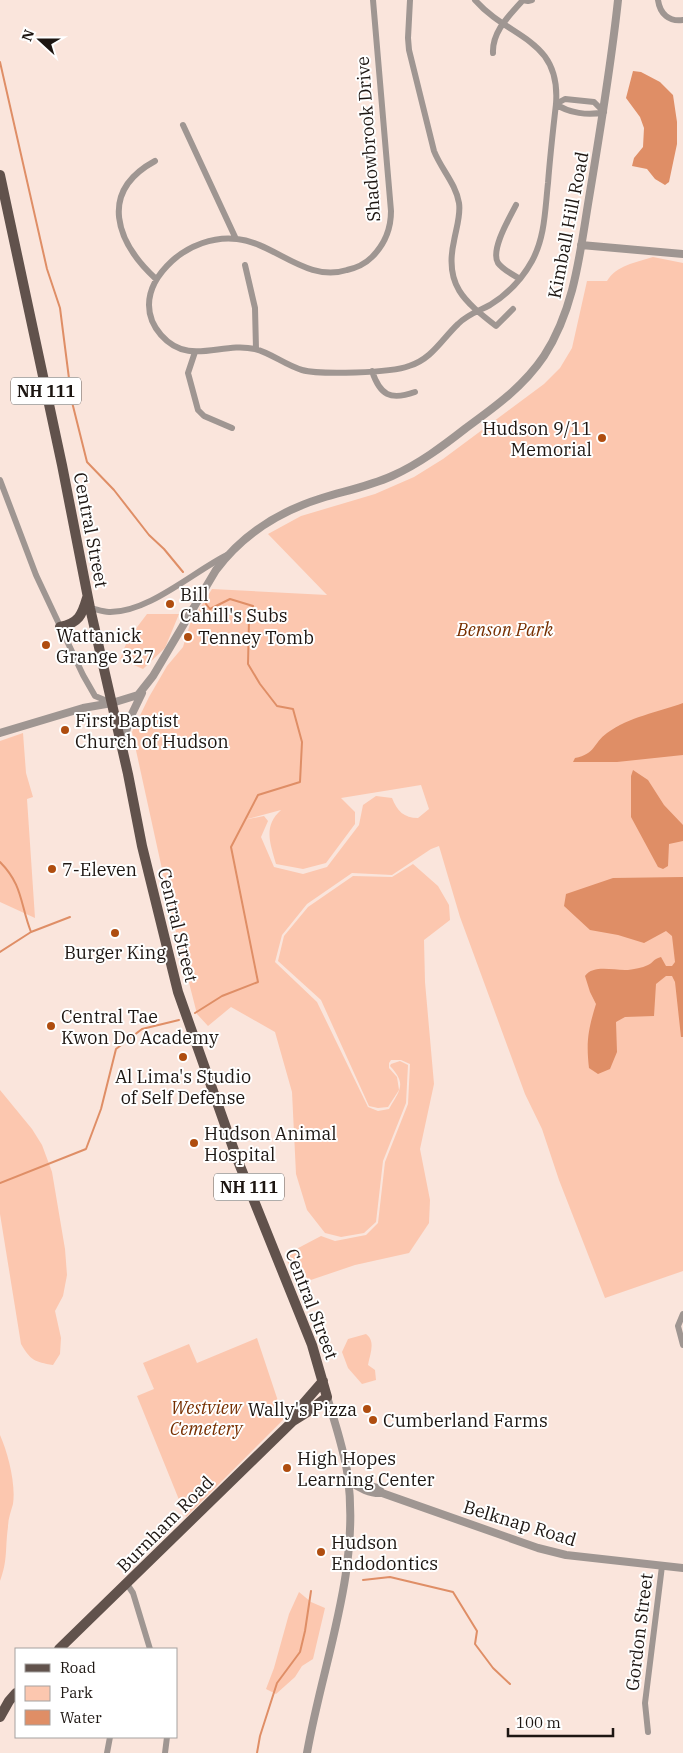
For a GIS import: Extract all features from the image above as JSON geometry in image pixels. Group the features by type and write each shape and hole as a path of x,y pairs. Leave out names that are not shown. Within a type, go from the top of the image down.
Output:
{"main road":[{"name":"Central Street","path":"0,175 62,465 89,603 122,747 142,846 178,992 236,1156 312,1345 327,1397"},
{"path":"60,627 75,622 89,603"},
{"name":"Burnham Road","path":"60,1648 293,1421 303,1404 323,1381"},
{"name":"Burnham Road","path":"293,1421 309,1412 327,1397"},
{"path":"0,1717 13,1697"}],"street":[{"name":"Shadowbrook Drive","path":"374,0 391,211 390,227 383,243 366,262 343,272 330,273 310,270 257,245 236,239 206,242 194,246 176,257 156,279 149,304 154,324 160,334 181,350 195,352 238,348 256,349 293,367 311,372 372,371 403,368 419,362 435,350 457,324 500,298 520,279 532,261 542,237 556,104 556,82 550,64 534,45 482,8 475,0"},
{"path":"410,0 409,50 434,151 460,203 450,257 452,271 460,291 476,311 496,326 513,309"},
{"path":"493,53 493,42 503,23 523,0 528,2 532,0"},
{"name":"Kimball Hill Road","path":"122,747 130,718 144,688 202,591 227,555 262,525 291,510 321,498 376,482 406,469 448,442 512,392 535,369 549,348 560,326 572,292 604,112 618,0"},
{"path":"658,0 659,7 667,18 683,20"},
{"path":"565,99 594,102 604,112 594,115 563,109 556,104 565,99"},
{"path":"183,125 236,239"},
{"path":"154,161 140,169 128,181 120,203 119,219 123,235 134,255 156,279"},
{"path":"516,204 496,248 495,258 503,269 520,279"},
{"path":"581,245 683,254"},
{"path":"246,265 255,308 256,349"},
{"path":"195,352 188,372 198,410 204,416 232,428"},
{"path":"372,371 377,385 384,392 400,396 415,392"},
{"path":"0,480 36,574 60,627 95,696 112,703"},
{"path":"89,603 107,612 131,608 157,598 227,555"},
{"path":"0,733 83,708 112,703 138,695 144,688"},
{"path":"683,1314 678,1326 683,1345"},
{"name":"Central Street","path":"307,1753 315,1710 339,1616 349,1543 348,1480 338,1430 327,1397"},
{"name":"Belknap Road","path":"348,1480 378,1488 382,1492 538,1548 566,1556 683,1568"},
{"name":"Gordon Street","path":"648,1732 645,1702 662,1566"},
{"path":"127,1584 133,1593 150,1648"},
{"path":"107,1753 110,1738"},
{"path":"165,1753 167,1738"}],"green space":[{"name":"Benson Park","path":"653,257 683,263 683,1271 605,1298 559,1180 542,1129 525,1094 460,917 439,846 431,849 392,875 352,873 307,904 282,935 275,962 317,1002 368,1107 378,1111 389,1109 400,1087 399,1078 390,1066 400,1061 408,1065 406,1103 383,1161 376,1222 364,1233 341,1237 325,1233 307,1210 296,1174 292,1092 275,1032 231,1007 208,1026 197,1014 174,924 132,732 167,666 183,647 190,624 212,589 327,595 268,534 301,516 375,494 414,477 443,459 544,384 560,368 572,348 587,281 607,281 621,268","holes":["421,785 429,809 418,818 409,817 396,807 392,798 376,796 363,805 359,825 327,867 303,874 274,867 261,837 268,821 264,816 244,820 281,810 275,816 270,829 270,842 276,864 303,869 326,863 355,824 355,812 341,798"]},
{"path":"147,614 179,614 165,648 143,669 120,659 128,639"},
{"path":"23,733 26,773 33,797 27,799 35,918 0,902 0,741"},
{"path":"413,864 438,886 449,905 450,920 424,940 425,982 434,1084 420,1149 430,1200 429,1223 409,1253 355,1265 296,1285 285,1255 321,1236 335,1241 366,1235 378,1223 385,1162 408,1104 410,1064 401,1060 391,1060 389,1068 397,1077 399,1090 388,1107 378,1108 369,1106 321,1000 278,961 284,936 308,907 353,876 392,877"},
{"path":"0,1090 32,1129 42,1145 52,1172 65,1249 67,1275 63,1296 55,1311 61,1338 60,1354 53,1365 34,1359 27,1354 21,1344 0,1214"},
{"path":"366,1334 372,1344 368,1365 375,1370 376,1380 362,1384 348,1368 342,1352 348,1339"},
{"name":"Westview Cemetery","path":"257,1338 284,1419 186,1517 137,1396 154,1389 143,1363 189,1344 197,1363"},
{"path":"0,1435 11,1469 14,1496 8,1521 5,1560 0,1581"},
{"path":"299,1592 311,1602 325,1608 313,1659 302,1666 295,1677 276,1694 266,1689 289,1614"}],"water":[{"path":"633,71 641,72 660,82 673,95 677,122 677,144 669,182 665,185 655,179 647,169 632,166 634,158 643,147 644,128 640,117 626,98"},
{"path":"683,703 683,755 617,762 573,762 575,758 591,751 602,737 616,727"},
{"path":"633,770 648,780 664,805 683,825 683,841 669,844 668,866 663,869 658,867 631,817 631,776"},
{"path":"683,877 683,1037 681,1037 675,982 672,976 666,976 656,984 654,1016 625,1017 616,1022 617,1052 610,1069 598,1074 589,1068 588,1036 596,1004 585,976 589,972 599,969 628,970 641,968 661,957 666,966 672,966 675,962 672,936 666,931 644,943 618,935 590,930 564,906 566,894 613,878"}],"waterway":[{"path":"0,62 47,269 60,308 72,402 87,462 114,490 149,535 164,549 183,572"},
{"path":"195,1013 222,996 258,982 231,847 258,795 300,782 302,742 293,709 277,706 248,664 249,620 253,606 230,599 210,609 206,604"},
{"path":"0,862 17,887 31,932"},
{"path":"0,952 31,932 70,917"},
{"path":"0,1183 86,1149 101,1109 116,1049 142,1029 179,1020"},
{"path":"363,1580 390,1577 453,1592 477,1631 475,1644 493,1668 510,1684"},
{"path":"257,1753 260,1736 277,1683 300,1652 311,1591"}],"place":[{"name":"Hudson 9/11 Memorial","path":"602,438"},
{"name":"Bill Cahill's Subs","path":"170,604"},
{"name":"Tenney Tomb","path":"188,637"},
{"name":"Wattanick Grange 327","path":"46,645"},
{"name":"First Baptist Church of Hudson","path":"65,730"},
{"name":"7-Eleven","path":"52,869"},
{"name":"Burger King","path":"115,933"},
{"name":"Central Tae Kwon Do Academy","path":"51,1026"},
{"name":"Al Lima's Studio of Self Defense","path":"183,1057"},
{"name":"Hudson Animal Hospital","path":"194,1143"},
{"name":"Wally's Pizza","path":"367,1409"},
{"name":"Cumberland Farms","path":"373,1420"},
{"name":"High Hopes Learning Center","path":"287,1468"},
{"name":"Hudson Endodontics","path":"321,1552"}]}
